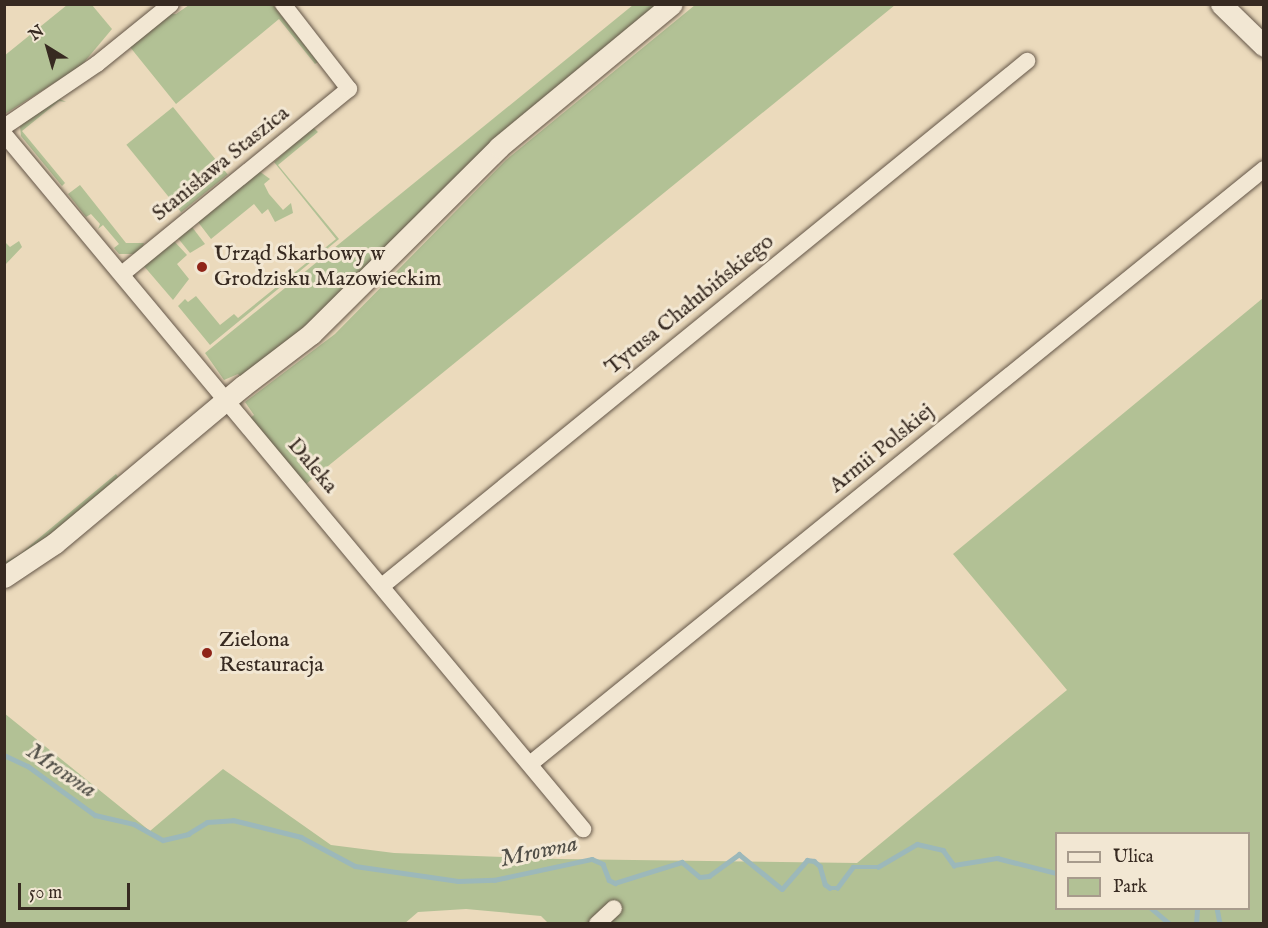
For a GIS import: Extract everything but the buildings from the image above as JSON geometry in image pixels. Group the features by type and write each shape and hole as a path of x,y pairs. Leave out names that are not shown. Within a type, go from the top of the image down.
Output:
{"street":[{"path":"4,128 97,64 171,4"},
{"name":"Stanisława Staszica","path":"122,274 349,89 283,4"},
{"path":"4,577 55,543 226,400 326,322 499,147 672,4"},
{"path":"1221,4 1263,46"},
{"name":"Tytusa Chałubińskiego","path":"382,586 1027,61"},
{"name":"Daleka","path":"4,134 583,829"},
{"name":"Armii Polskiej","path":"530,764 1263,169"},
{"path":"597,924 614,908"}],"green space":[{"path":"67,5 92,5 112,29 81,66 5,114 4,56"},
{"path":"189,5 273,5 318,62 315,64 279,19 176,104 130,47 170,14 176,14"},
{"path":"633,5 661,5 334,304 242,378 238,374 224,380 205,353"},
{"path":"695,5 895,5 306,484 250,418 254,415 245,402 335,334 506,160"},
{"path":"58,98 66,102 59,101 22,131 65,183 62,186 21,136 20,126"},
{"path":"173,107 228,175 181,212 126,145"},
{"path":"313,127 318,132 278,165 339,239 210,345 178,306 185,299 188,302 196,296 220,325 234,314 238,318 336,239 274,162"},
{"path":"259,171 270,179 264,184 269,194 283,210 291,203 293,213 275,222 268,209 262,214 254,204 211,239 198,222"},
{"path":"80,185 126,243 144,243 143,247 134,254 119,254 114,248 119,244 103,225 98,229 100,224 91,214 86,217 68,194"},
{"path":"192,227 205,244 190,253 177,237"},
{"path":"4,241 10,247 19,241 22,247 5,265"},
{"path":"174,241 187,255 177,264 189,279 173,300 143,265"},
{"path":"1263,298 1263,923 549,924 541,916 466,909 418,912 404,924 5,923 4,713 150,831 223,769 331,845 394,853 559,859 857,863 1067,690 953,554"},
{"path":"116,474 118,477 106,491 5,569 5,562 20,554"}],"waterway":[{"name":"Mrowna","path":"4,755 28,766 95,815 134,824 163,840 188,834 207,822 233,820 301,837 355,866 458,881 494,880 592,859 603,864 609,880 615,883 682,862 700,877 709,876 739,854 782,889 807,860 814,861 820,866 825,884 830,888 837,888 853,867 878,867 917,844 943,850 954,865 997,858 1055,873"},
{"name":"Mrowna","path":"1153,910 1170,924"},
{"name":"Mrowna","path":"1196,924 1197,910"},
{"name":"Mrowna","path":"1217,910 1220,924"}],"place":[{"name":"Urząd Skarbowy w Grodzisku Mazowieckim","path":"202,267"},
{"name":"Zielona Restauracja","path":"207,653"}]}
